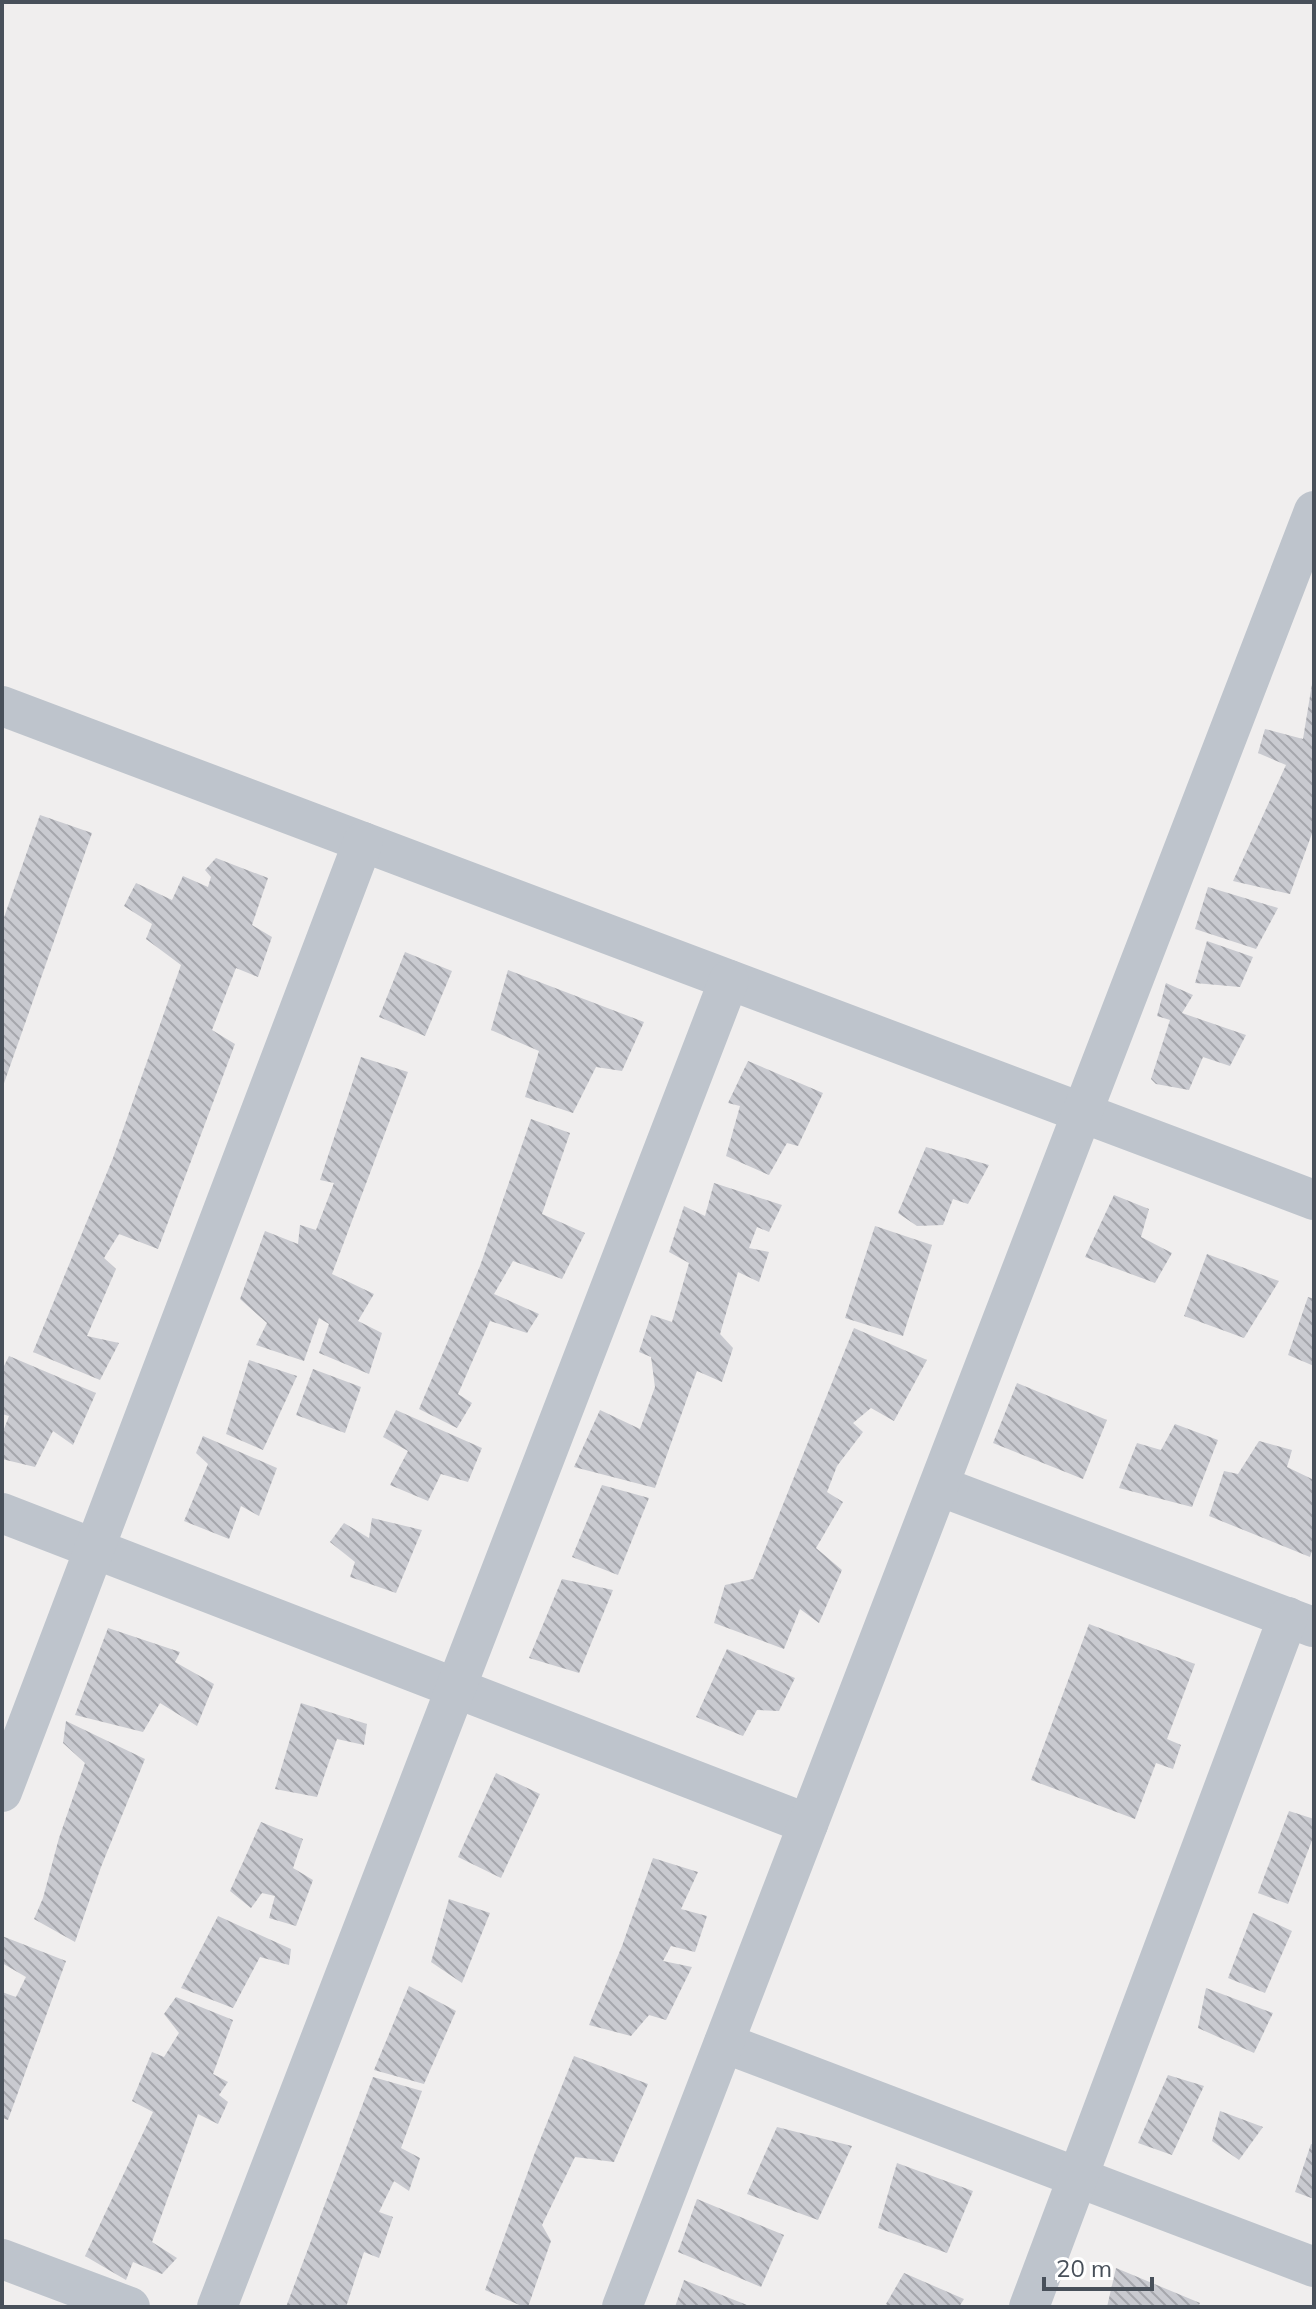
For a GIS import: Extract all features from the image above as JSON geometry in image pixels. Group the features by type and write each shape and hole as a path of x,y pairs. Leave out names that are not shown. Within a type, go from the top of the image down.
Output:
{"street":[{"path":"622,2307 1314,511"},
{"path":"4,714 363,842 1314,1200"},
{"path":"2,1792 363,842"},
{"path":"217,2307 729,980"},
{"path":"939,1486 1301,1622 1078,2177 1029,2307"},
{"path":"2,1513 808,1824"},
{"path":"724,2043 1314,2267"},
{"path":"2,2259 130,2307"}],"building":[{"path":"1312,684 1314,828 1290,894 1233,881 1286,765 1258,753 1265,729 1303,739"},
{"path":"40,815 92,833 2,1089 2,923"},
{"path":"216,858 268,878 252,925 272,937 258,977 236,968 212,1030 235,1044 158,1249 119,1234 104,1258 116,1269 87,1336 119,1343 100,1380 33,1352 113,1158 181,965 146,939 152,924 124,906 136,883 172,900 183,876 208,887 211,877 205,870"},
{"path":"1208,887 1278,908 1256,949 1195,929"},
{"path":"1207,941 1253,957 1240,987 1195,983"},
{"path":"405,952 452,971 425,1036 379,1017"},
{"path":"508,970 644,1022 622,1071 596,1067 573,1113 525,1097 539,1051 491,1030"},
{"path":"1166,983 1193,995 1182,1013 1246,1035 1230,1066 1203,1057 1189,1090 1156,1084 1151,1079 1170,1020 1157,1016"},
{"path":"361,1057 408,1072 332,1274 374,1294 358,1321 382,1333 369,1374 319,1353 329,1324 319,1318 304,1361 256,1345 267,1323 240,1299 265,1231 298,1244 300,1225 316,1230 334,1183 320,1180"},
{"path":"748,1061 823,1093 798,1146 787,1143 769,1175 726,1156 740,1106 728,1103"},
{"path":"531,1119 570,1133 542,1214 585,1233 562,1279 513,1261 494,1294 539,1314 527,1333 490,1321 458,1394 472,1403 457,1428 419,1409 480,1266"},
{"path":"926,1147 989,1165 968,1204 953,1199 943,1225 917,1226 898,1213"},
{"path":"714,1183 782,1205 769,1232 757,1227 749,1248 769,1252 759,1282 738,1272 720,1334 733,1348 722,1382 697,1371 655,1488 574,1467 600,1410 640,1429 655,1387 651,1357 639,1352 651,1315 672,1322 689,1263 669,1252 684,1206 705,1216"},
{"path":"1114,1195 1149,1209 1141,1237 1172,1253 1155,1283 1085,1257"},
{"path":"875,1226 932,1245 903,1336 845,1318"},
{"path":"1207,1254 1279,1281 1244,1338 1184,1316"},
{"path":"1308,1297 1314,1299 1314,1366 1288,1355"},
{"path":"854,1328 927,1360 894,1421 871,1408 853,1423 863,1432 837,1466 827,1492 843,1502 816,1548 842,1570 819,1623 800,1609 784,1649 714,1623 725,1585 753,1579"},
{"path":"9,1356 96,1393 73,1445 53,1431 35,1467 2,1459 2,1434 9,1416 2,1414 2,1370"},
{"path":"249,1360 297,1376 263,1450 226,1434"},
{"path":"313,1369 361,1387 345,1433 296,1415"},
{"path":"1017,1383 1107,1420 1083,1479 993,1443"},
{"path":"396,1410 482,1448 468,1482 441,1474 428,1501 390,1485 408,1451 383,1437"},
{"path":"1175,1424 1218,1440 1192,1507 1119,1488 1137,1443 1161,1450"},
{"path":"203,1436 277,1468 259,1516 241,1506 229,1539 184,1521 208,1464 196,1453"},
{"path":"1259,1441 1292,1450 1287,1467 1314,1480 1314,1544 1310,1557 1209,1516 1224,1471 1238,1474"},
{"path":"602,1485 649,1498 618,1575 572,1557"},
{"path":"372,1518 422,1530 396,1593 350,1577 355,1562 330,1542 344,1523 369,1538"},
{"path":"562,1579 613,1590 579,1673 529,1658"},
{"path":"1089,1624 1195,1664 1167,1739 1181,1745 1173,1769 1156,1763 1135,1819 1031,1780"},
{"path":"108,1628 180,1652 175,1662 214,1684 197,1726 160,1703 143,1732 75,1715"},
{"path":"727,1649 795,1678 779,1711 757,1710 743,1736 696,1717"},
{"path":"301,1703 367,1724 364,1745 337,1739 317,1797 275,1789"},
{"path":"66,1721 145,1759 101,1867 75,1942 34,1919 85,1763 63,1743"},
{"path":"496,1773 540,1794 501,1878 458,1857"},
{"path":"1289,1811 1314,1819 1314,1835 1288,1904 1258,1893"},
{"path":"261,1822 303,1839 293,1868 313,1880 296,1926 269,1918 275,1896 262,1893 251,1908 230,1891"},
{"path":"653,1858 698,1872 681,1909 707,1916 695,1952 671,1946 663,1961 692,1967 666,2020 649,2015 631,2036 589,2025 622,1946"},
{"path":"449,1899 490,1913 462,1983 431,1962"},
{"path":"1253,1913 1292,1931 1265,1993 1228,1978"},
{"path":"218,1916 291,1949 289,1965 260,1957 233,2008 181,1988"},
{"path":"2,1936 66,1961 8,2120 2,2118 2,1992 16,1997 26,1977 2,1963"},
{"path":"409,1986 456,2011 424,2084 374,2070"},
{"path":"1206,1988 1273,2013 1254,2053 1198,2028"},
{"path":"176,1997 233,2020 213,2074 228,2082 219,2095 228,2102 218,2124 198,2114 152,2242 177,2258 162,2274 133,2262 126,2280 85,2256 153,2112 132,2101 152,2052 164,2057 179,2033 164,2014"},
{"path":"574,2056 648,2084 614,2162 575,2157 542,2225 551,2241 528,2307 524,2307 485,2290"},
{"path":"1168,2075 1204,2086 1172,2155 1138,2143"},
{"path":"373,2077 422,2091 401,2148 420,2158 409,2191 394,2181 379,2212 393,2217 379,2258 364,2252 346,2307 286,2307"},
{"path":"1220,2111 1263,2127 1239,2160 1212,2141"},
{"path":"777,2127 852,2146 818,2220 747,2194"},
{"path":"1311,2144 1314,2145 1314,2199 1295,2192"},
{"path":"897,2163 973,2191 947,2253 878,2228"},
{"path":"697,2199 784,2235 761,2287 678,2252"},
{"path":"1116,2268 1200,2303 1198,2307 1107,2307"},
{"path":"904,2273 964,2299 959,2307 890,2307 886,2304"},
{"path":"684,2280 752,2307 675,2307"}]}
